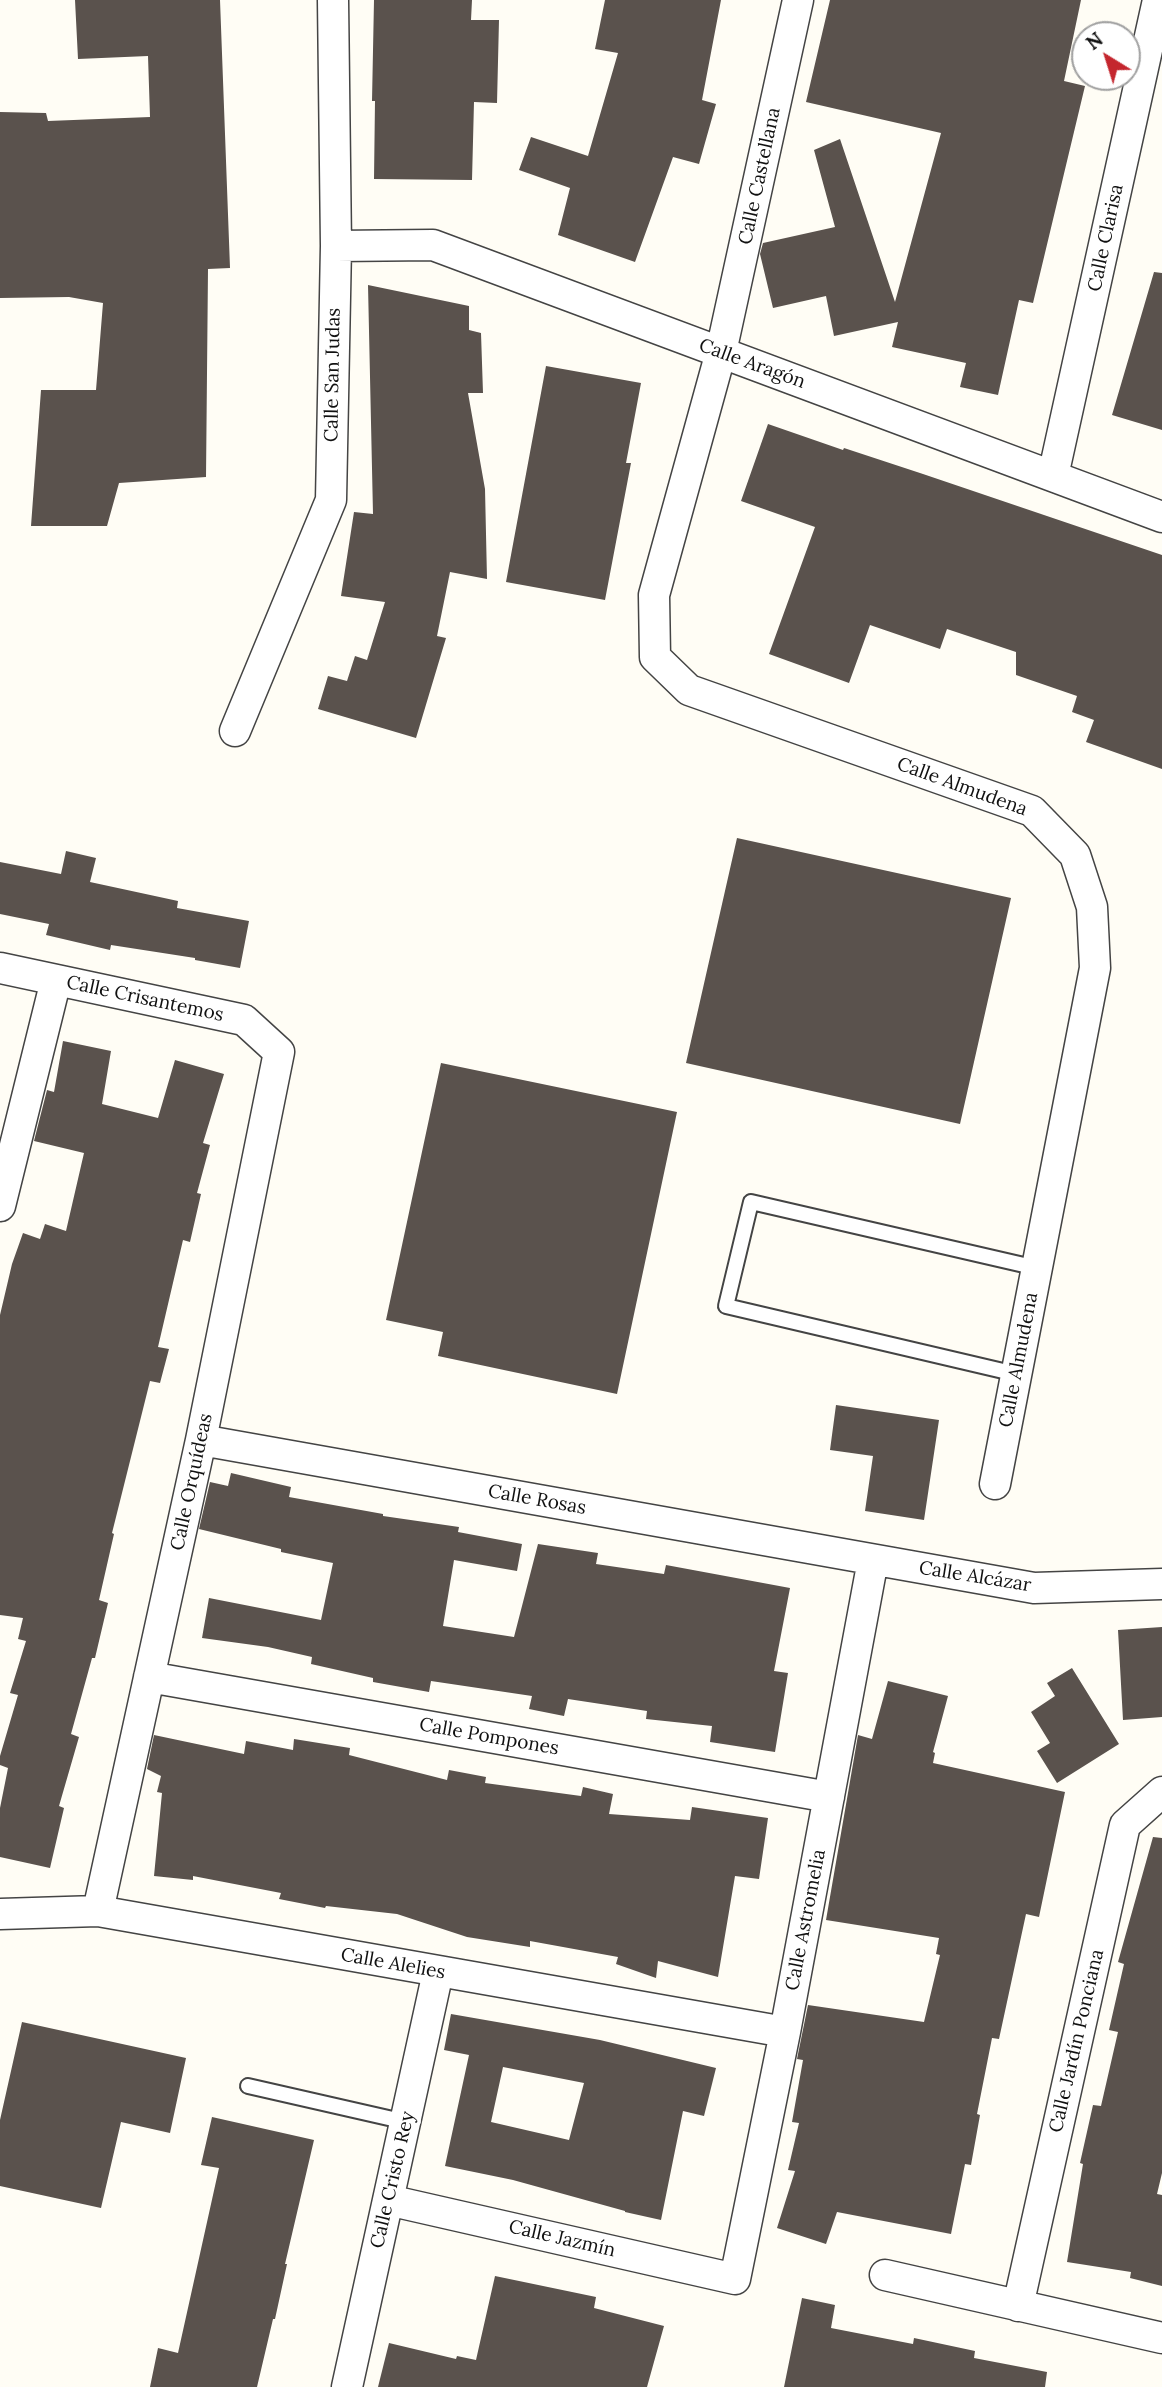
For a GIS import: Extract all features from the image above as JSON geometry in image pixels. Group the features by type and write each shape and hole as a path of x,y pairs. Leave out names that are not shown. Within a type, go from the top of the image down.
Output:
{"street":[{"name":"Calle San Judas","path":"234,731 331,500 336,246 333,0"},
{"name":"Calle Castellana","path":"722,352 798,0"},
{"name":"Calle Clarisa","path":"1053,476 1158,0"},
{"name":"Calle Aragón","path":"336,246 433,245 1162,517"},
{"name":"Calle Almudena","path":"722,352 654,595 655,657 689,690 1032,811 1075,855 1092,907 1095,968 995,1484"},
{"name":"Calle Crisantemos","path":"0,968 244,1020 279,1052"},
{"path":"0,1206 57,980"},
{"name":"Calle Orquídeas","path":"98,1911 201,1440 279,1052"},
{"name":"Calle Rosas","path":"201,1440 873,1560"},
{"name":"Calle Alcázar","path":"873,1560 1034,1588 1162,1584"},
{"name":"Calle Astromelia","path":"735,2279 785,2032 873,1560"},
{"name":"Calle Pompones","path":"149,1677 829,1797"},
{"name":"Calle Jardín Ponciana","path":"1018,2305 1125,1825 1162,1792"},
{"name":"Calle Alelies","path":"0,1914 98,1911 785,2032"},
{"name":"Calle Cristo Rey","path":"347,2387 438,1972"},
{"name":"Calle Jazmín","path":"388,2200 735,2279"},
{"path":"884,2275 1162,2338"}],"lane":[{"path":"1016,1374 726,1306 751,1202 1037,1268"},
{"path":"248,2086 406,2122"}],"building":[{"path":"75,0 220,0 230,268 208,269 206,477 119,483 107,526 31,526 41,390 96,390 103,303 69,297 0,298 0,112 46,113 48,121 150,117 148,56 78,59"},
{"path":"374,0 472,0 471,20 499,20 497,103 474,102 472,180 374,179"},
{"path":"605,0 721,0 702,100 716,104 699,164 673,157 635,262 558,235 570,188 519,170 531,137 588,156 618,53 595,49"},
{"path":"830,0 1081,0 1077,21 1071,21 1071,48 1064,81 1071,83 1071,91 1084,91 1033,303 1019,300 998,395 960,387 966,363 892,347 898,322 834,336 826,296 773,308 760,254 763,243 835,227 814,150 840,139 895,302 941,133 806,102"},
{"path":"1154,272 1162,273 1162,430 1112,415"},
{"path":"368,285 469,306 469,330 481,333 483,393 468,393 485,489 487,579 450,572 437,636 446,638 416,738 318,709 328,676 347,681 355,656 367,660 385,602 341,596 354,512 373,514"},
{"path":"546,366 641,383 626,463 631,463 605,600 506,582"},
{"path":"768,424 1162,555 1162,769 1086,742 1094,720 1072,712 1077,696 1016,675 1016,652 947,629 940,649 870,625 849,683 769,654 815,527 741,501"},
{"path":"737,838 1011,898 960,1124 686,1063"},
{"path":"66,851 96,858 90,882 178,901 177,908 249,921 240,968 111,945 110,950 46,935 49,924 0,914 0,862 61,874"},
{"path":"63,1041 111,1051 102,1104 158,1118 175,1060 224,1074 203,1143 210,1145 197,1193 201,1194 190,1242 183,1240 158,1347 169,1349 160,1383 150,1381 112,1533 114,1534 99,1600 108,1603 95,1658 92,1658 71,1734 79,1737 59,1806 64,1808 50,1868 0,1857 0,1808 8,1768 0,1765 0,1756 18,1695 10,1693 26,1641 18,1639 23,1618 0,1615 0,1315 12,1264 23,1233 40,1239 45,1224 66,1231 84,1153 34,1141 47,1090 54,1092"},
{"path":"441,1063 677,1112 617,1394 438,1356 443,1332 386,1320"},
{"path":"836,1405 939,1420 924,1520 865,1511 873,1456 830,1450"},
{"path":"231,1473 291,1487 289,1497 383,1516 459,1527 458,1532 522,1544 517,1571 454,1560 443,1626 514,1637 538,1544 598,1553 596,1564 664,1574 666,1565 790,1588 774,1671 788,1673 775,1752 710,1742 712,1726 646,1719 647,1711 568,1699 564,1716 529,1709 532,1696 431,1681 429,1692 373,1682 373,1678 311,1664 312,1657 268,1647 202,1638 209,1598 321,1620 333,1563 281,1552 281,1549 199,1529 210,1482 228,1486"},
{"path":"1162,1627 1162,1717 1123,1720 1118,1630"},
{"path":"1072,1668 1119,1744 1057,1783 1037,1751 1050,1743 1031,1712 1055,1696 1047,1683"},
{"path":"888,1681 948,1696 933,1752 933,1763 1065,1792 1039,1917 1026,1914 999,2039 992,2038 977,2114 980,2115 971,2165 965,2164 951,2234 837,2212 826,2244 777,2228 795,2171 788,2170 799,2123 792,2122 803,2060 797,2059 808,2005 924,2022 940,1955 936,1954 939,1938 826,1920 858,1735 872,1739"},
{"path":"154,1735 244,1754 246,1741 293,1750 294,1739 350,1748 349,1755 447,1780 449,1770 486,1777 485,1783 581,1796 583,1787 613,1794 609,1814 690,1820 692,1807 768,1818 759,1879 735,1876 718,1977 658,1961 656,1978 616,1964 618,1957 530,1941 530,1947 467,1937 397,1914 325,1908 279,1899 281,1893 193,1876 193,1880 154,1876 162,1793 157,1792 161,1776 147,1769"},
{"path":"1153,1837 1162,1838 1162,2173 1157,2194 1162,2195 1162,2286 1130,2278 1131,2272 1067,2262 1083,2164 1080,2163 1093,2105 1101,2106 1118,2032 1109,2030 1124,1964 1118,1962"},
{"path":"451,2014 600,2040 716,2068 704,2116 683,2111 661,2220 513,2180 445,2166 469,2055 444,2050","holes":["503,2067 584,2083 569,2140 491,2122"]},
{"path":"22,2022 186,2058 170,2133 121,2122 101,2208 0,2186 0,2120"},
{"path":"212,2117 314,2140 275,2319 257,2387 150,2387 158,2348 178,2353 219,2168 201,2165"},
{"path":"495,2276 596,2297 594,2308 664,2326 647,2387 378,2387 389,2343 456,2359 457,2356 476,2360"},
{"path":"802,2298 835,2305 831,2328 913,2344 914,2338 975,2351 974,2358 1047,2372 1045,2387 784,2387"}]}
